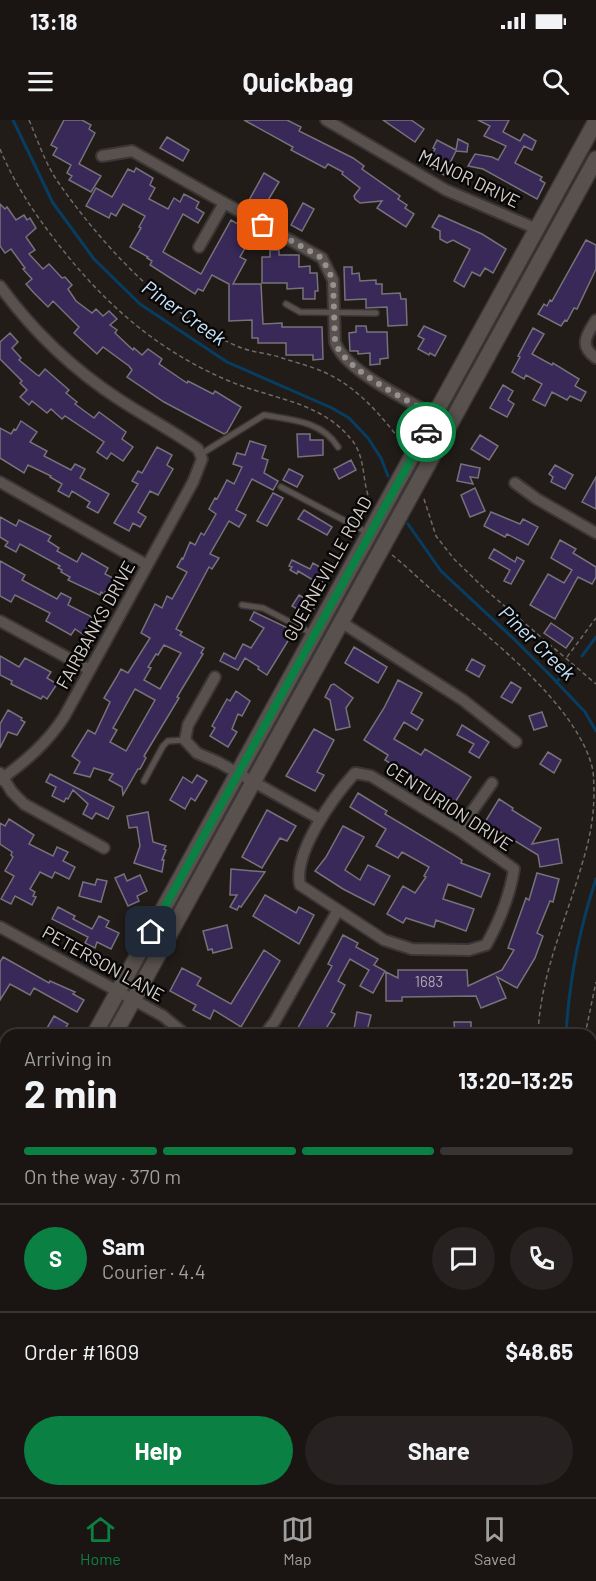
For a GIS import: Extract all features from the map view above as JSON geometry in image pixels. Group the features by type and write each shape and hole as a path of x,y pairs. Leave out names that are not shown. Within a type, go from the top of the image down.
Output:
{"main road":[{"name":"GUERNEVILLE ROAD","path":"97,1029 596,121"},
{"name":"GUERNEVILLE ROAD","path":"117,1029 596,159"}],"street":[{"name":"MANOR DRIVE","path":"326,120 446,190 537,229"},
{"path":"102,156 132,152 322,258 333,280 335,342 342,357 392,391 435,416"},
{"path":"199,247 224,203"},
{"path":"0,286 45,338 86,375 118,399 188,442 201,454"},
{"path":"596,320 586,342 588,351 596,358"},
{"name":"FAIRBANKS DRIVE","path":"1,777 36,753 53,734 200,469 201,454"},
{"path":"0,482 147,565"},
{"path":"515,483 596,533"},
{"path":"0,621 90,670"},
{"path":"341,622 463,700 516,742"},
{"path":"215,677 188,725 185,740 197,753 320,819"},
{"name":"CENTURION DRIVE","path":"355,773 371,776 459,830 514,869 512,884 486,945 469,950 412,948 384,940 300,885 297,873 320,819 341,788 355,773"},
{"path":"1,777 24,804 104,848"},
{"path":"459,830 492,783"},
{"path":"269,1029 276,1021 338,910"},
{"name":"PETERSON LANE","path":"0,927 163,1016 179,1029"}],"lane":[{"path":"286,304 300,312 376,313"},
{"path":"201,454 264,415 314,425 333,438 338,447"},
{"path":"281,487 370,534"},
{"path":"242,605 263,608 315,634"},
{"path":"144,781 168,741 185,740"}],"path":[{"path":"29,120 42,153 58,181 99,234 150,288 198,323 239,346 314,368 351,387 398,436 407,442"},
{"path":"0,150 31,208 81,273 119,311 164,348 231,382 298,402 331,421 351,438 363,462 372,506"},
{"path":"423,493 436,536 454,559 487,591 596,684"},
{"path":"390,554 498,646 559,707 579,734 592,769 595,789 595,822 544,980 539,1029"},
{"path":"567,658 596,618"},
{"path":"586,1029 596,982"}],"building":[{"path":"64,120 82,120 91,125 89,129 95,133 79,164 101,176 91,192 69,180 72,176 67,173 71,165 53,155 57,148 51,145"},
{"path":"244,120 287,120 301,127 299,131 353,158 364,166 362,169 400,196 398,199 407,205 405,208 414,214 406,227 377,208 382,201 360,203 354,196 360,188 342,174 343,172 328,164 325,168 291,150 293,147"},
{"path":"383,120 411,120 424,129 415,142"},
{"path":"478,120 509,120 503,132 520,141 524,134 536,141 532,150 524,146 515,163 542,177 540,180 545,183 537,199 483,169 468,166 475,154 498,160 506,146 484,136 490,126"},
{"path":"167,137 189,150 183,161 160,148"},
{"path":"458,139 468,144 467,152 456,151 444,175 426,165 437,140 456,150"},
{"path":"136,168 153,178 150,185 155,188 149,199 168,209 174,198 180,202 184,194 199,202 196,208 204,213 198,223 183,214 163,252 201,274 231,220 259,236 254,244 249,241 240,257 246,260 233,284 261,284 263,324 282,323 282,327 322,327 323,359 313,360 313,355 286,355 286,343 258,343 258,338 252,338 252,320 229,321 229,284 212,275 203,291 198,289 195,294 150,265 152,261 148,257 130,247 145,216 123,204 116,216 111,213 109,218 86,206 96,188 112,197 128,169 134,172"},
{"path":"264,173 279,182 261,212 247,204"},
{"path":"303,203 314,209 302,231 291,225"},
{"path":"0,204 5,209 7,207 16,220 24,215 27,220 30,218 36,228 26,237 35,250 29,254 43,269 49,264 62,278 65,277 72,285 68,289 76,301 92,313 96,309 103,316 109,311 117,319 110,325 133,350 134,348 142,355 148,349 162,359 159,364 187,383 188,381 213,394 215,391 241,407 227,432 224,434 164,402 127,377 132,370 129,366 103,347 97,354 74,333 79,327 53,301 48,307 34,293 26,284 32,279 23,269 25,268 11,249 5,253 0,246"},
{"path":"439,215 482,234 506,249 493,273 485,268 480,276 472,272 464,287 454,281 470,249 453,240 447,243 440,239 440,231 432,227"},
{"path":"586,240 596,245 596,269 577,309 574,308 567,321 565,320 561,326 538,314 544,304 547,306 550,300 552,301"},
{"path":"270,250 279,250 279,255 299,255 299,267 310,266 310,273 317,273 318,291 315,291 315,299 303,299 303,288 287,289 287,283 262,283 262,257 270,257"},
{"path":"344,267 352,267 352,274 359,273 360,281 376,280 376,284 382,284 382,294 400,293 401,299 406,299 407,325 388,326 387,307 366,308 366,299 345,300"},
{"path":"356,326 366,326 367,332 387,332 388,358 380,359 380,364 370,365 370,353 358,354 358,351 350,351 349,333 356,332"},
{"path":"424,326 446,336 435,356 418,349 424,339 418,336"},
{"path":"533,328 544,334 532,354 552,365 553,363 579,379 575,386 586,392 581,401 570,396 567,400 552,392 545,406 533,400 542,384 526,375 524,379 512,372"},
{"path":"10,333 18,342 12,348 21,358 19,360 39,376 45,369 69,390 66,393 77,402 75,404 94,418 99,412 126,432 122,439 133,447 123,461 111,453 107,459 97,452 104,442 65,416 62,419 51,409 47,413 32,401 29,405 20,397 27,390 20,383 22,381 0,359 0,342"},
{"path":"503,385 513,391 508,400 514,404 507,417 490,408"},
{"path":"21,421 37,432 30,442 47,451 44,456 71,470 75,464 85,469 80,478 109,494 98,513 87,507 90,502 72,491 69,497 58,491 62,484 51,476 28,465 24,473 0,458 0,428 11,434"},
{"path":"297,434 310,434 310,440 323,440 323,455 298,457"},
{"path":"480,435 498,446 489,460 471,449"},
{"path":"250,441 266,446 262,458 268,460 264,473 278,481 273,490 252,479 236,510 246,515 239,527 229,521 210,554 219,558 212,569 209,567 176,629 182,632 180,635 204,648 201,653 203,654 144,756 146,758 140,769 123,795 122,787 109,780 113,774 94,768 90,777 74,773 80,762 72,756 88,730 95,734 110,702 104,698 121,669 128,673 150,638 141,633 155,604 162,608 167,596 172,599 187,572 177,567 190,542 195,545 201,533 204,535 216,514 209,509 227,480 234,484 242,467 233,464 237,453 245,455","holes":["164,645 181,653 160,689 144,680 151,668 148,667","135,689 155,700 126,751 110,742 117,730 113,728"]},
{"path":"157,447 172,455 167,465 173,469 158,495 150,491 138,512 146,517 140,527 133,523 129,531 114,523 138,484 132,481 138,471 142,473"},
{"path":"351,460 356,470 339,479 334,469"},
{"path":"461,464 480,468 478,478 470,477 473,484 457,481"},
{"path":"555,465 573,475 565,489 551,482 553,477 549,474"},
{"path":"289,469 303,476 297,487 283,480"},
{"path":"596,477 596,509 582,502"},
{"path":"475,488 485,511 470,517 461,495"},
{"path":"273,493 283,498 267,526 257,521"},
{"path":"304,510 332,527 327,535 298,519"},
{"path":"491,512 520,524 523,519 538,527 528,545 484,526"},
{"path":"0,517 16,526 19,520 51,536 48,541 59,548 57,551 77,562 82,553 108,568 105,574 115,579 110,589 108,587 104,594 101,592 100,595 68,580 70,577 61,572 62,570 58,568 60,566 20,544 16,552 5,546 8,542 0,537"},
{"path":"560,540 576,549 573,553 596,567 596,577 592,584 578,577 555,619 530,605 548,574 564,583 572,570 551,558"},
{"path":"494,549 515,562 517,557 524,561 511,584 504,581 510,570 489,558"},
{"path":"292,560 310,569 313,563 327,571 321,585 298,571 297,574 290,570"},
{"path":"0,561 25,575 22,580 57,599 61,593 71,598 68,605 92,617 84,635 75,629 71,635 46,621 50,613 15,595 11,602 0,596"},
{"path":"299,595 309,601 307,603 314,609 310,617 292,606"},
{"path":"254,612 292,630 289,635 291,636 267,675 245,658 238,670 220,661 224,653 235,659 243,644 251,648 264,628 250,620"},
{"path":"551,623 573,638 566,648 544,633"},
{"path":"354,647 387,667 378,683 345,663"},
{"path":"0,656 19,667 25,658 51,672 47,678 57,684 47,699 43,696 41,699 11,684 12,681 0,675"},
{"path":"472,659 485,666 479,677 466,670"},
{"path":"398,680 422,693 411,713 423,720 417,730 404,722 394,739 421,755 425,749 471,777 454,804 385,760 388,755 364,740"},
{"path":"511,682 521,688 512,703 501,697"},
{"path":"334,684 353,698 346,708 350,727 336,730 330,700 325,697 331,685"},
{"path":"236,691 250,701 242,716 238,714 232,729 237,732 228,747 210,736 215,728 212,726 227,699 230,701"},
{"path":"8,710 25,722 17,735 8,732 0,748 0,724"},
{"path":"542,712 547,726 534,730 529,716"},
{"path":"462,725 489,742 479,758 469,752 474,744 457,735"},
{"path":"314,729 334,740 317,772 324,775 315,791 286,776"},
{"path":"548,752 561,760 554,773 540,764"},
{"path":"50,774 114,807 108,819 96,813 92,819 83,814 88,804 73,790 64,802 52,796 56,787 46,782"},
{"path":"197,775 207,781 195,801 191,798 185,809 170,800 183,777 192,783"},
{"path":"358,793 387,811 385,814 462,860 461,863 490,874 481,897 448,884 443,899 474,909 466,931 436,920 434,927 406,918 403,923 387,914 403,886 415,893 426,877 424,876 429,867 402,852 398,858 376,846 386,829 350,807"},
{"path":"499,799 541,828 532,844 558,839 562,863 540,867 538,855 499,831 496,836 482,827"},
{"path":"267,810 296,826 287,841 280,838 262,868 242,857"},
{"path":"148,812 153,842 166,846 162,860 164,860 162,872 134,863 140,846 137,827 129,828 127,816"},
{"path":"9,819 34,835 29,844 53,856 57,847 68,852 63,861 75,867 69,879 55,872 52,878 40,872 30,889 35,892 33,896 36,897 32,905 15,896 11,904 1,899 14,876 5,871 13,857 12,852 0,844 0,823 5,826"},
{"path":"343,826 364,837 345,870 360,880 368,865 390,876 374,905 315,871 326,857"},
{"path":"231,869 265,872 237,910 230,907 237,895 230,895"},
{"path":"537,873 559,879 553,902 550,901 537,933 543,936 535,958 517,988 497,977 506,998 481,1008 476,996 402,997 402,1001 386,1001 386,972 398,978 398,970 467,970 468,986 502,970 514,950 508,948 526,898 529,900"},
{"path":"124,874 127,881 140,875 147,891 137,896 139,901 128,906 115,878"},
{"path":"97,879 107,881 101,902 79,896 83,882 95,885"},
{"path":"265,895 296,913 299,907 314,915 299,944 253,916"},
{"path":"58,907 75,916 73,919 92,929 99,916 109,921 106,927 119,933 111,949 97,942 95,948 85,943 88,937 52,919"},
{"path":"227,925 232,948 213,953 212,949 208,950 203,931"},
{"path":"343,935 358,943 356,947 378,959 374,965 385,971 373,993 360,986 369,970 350,959 338,981 345,985 331,1012 335,1014 326,1029 297,1029 332,966 328,964"},
{"path":"264,950 280,961 241,1027 214,1010 210,1019 193,1010 196,1005 170,991 182,968 201,978 197,985 231,1004"},
{"path":"3,957 49,983 50,981 75,992 73,994 84,1000 77,1012 34,988 30,995 10,984 0,1000 0,962"},
{"path":"357,1012 371,1015 368,1029 354,1029"},
{"path":"54,1016 68,1024 65,1029 46,1029"},
{"path":"454,1022 471,1022 471,1029 455,1029"}],"waterway":[{"name":"Piner Creek","path":"13,120 53,203 94,259 140,304 227,362 332,408 349,418 368,438 381,458 388,476"},
{"name":"Piner Creek","path":"408,524 441,571 549,674 585,712 596,731"},
{"path":"582,656 596,637"},
{"path":"556,682 567,671"},
{"name":"Piner Creek","path":"567,1029 576,956 596,879"}],"way so far":[{"path":"263,225 322,258 333,280 335,342 338,351 350,363 435,416 426,432"}],"route":[{"path":"151,932 426,432"}]}
